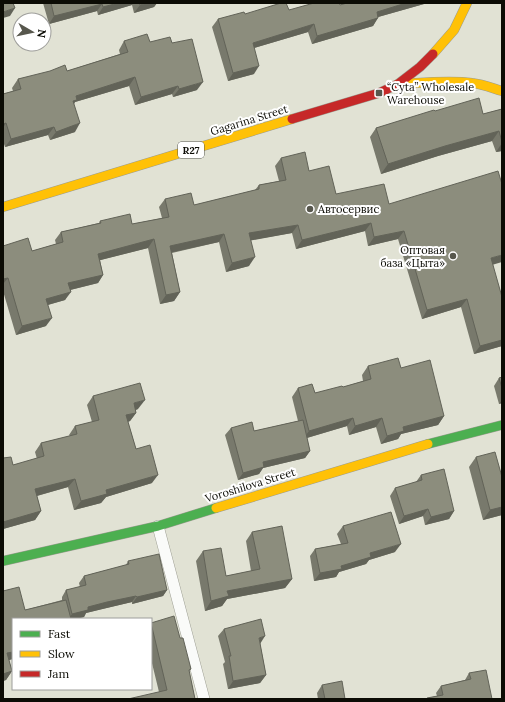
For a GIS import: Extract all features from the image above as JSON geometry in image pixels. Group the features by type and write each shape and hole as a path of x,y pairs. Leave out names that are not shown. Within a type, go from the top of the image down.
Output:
{"street":[{"name":"Gagarina Street","path":"3,207 379,93 398,84 420,67 433,54 454,30 467,3"},
{"path":"398,84 443,82 472,83 502,91"},
{"name":"Voroshilova Street","path":"3,561 158,526 422,446 502,425"}],"lane":[{"path":"158,526 204,699"}],"building":[{"path":"3,3 13,3 15,8 3,12"},
{"path":"51,3 118,3 103,7 102,4 54,16"},
{"path":"281,3 286,3 289,10 314,3 339,3 340,5 347,3 406,3 377,12 378,18 317,36 314,24 253,43 259,66 233,73 218,19 244,12 245,14"},
{"path":"147,34 150,42 170,37 172,43 192,39 203,82 179,89 178,86 141,97 135,77 76,96 77,100 73,101 80,123 56,132 54,127 11,139 6,123 3,124 3,94 21,89 18,79 50,71 65,65 67,71 128,52 124,41"},
{"path":"479,98 483,114 502,109 502,142 499,131 388,164 376,128"},
{"path":"305,152 309,171 329,166 336,194 384,184 389,204 498,171 502,184 502,255 491,258 502,297 502,340 480,346 467,299 427,310 404,231 374,237 371,223 302,240 298,225 249,233 255,257 232,263 224,234 170,246 180,292 166,295 154,239 98,254 103,275 68,283 71,292 46,299 52,318 22,326 8,278 3,279 3,246 28,238 32,251 63,242 61,232 101,223 100,221 130,214 132,224 169,217 165,199 191,193 194,205 259,189 259,185 286,180 281,158"},
{"path":"398,358 401,368 430,360 444,416 403,427 404,431 387,436 382,418 355,426 353,418 309,431 298,388 312,384 315,393 371,379 368,366"},
{"path":"502,377 502,388 499,378"},
{"path":"140,383 145,400 134,403 136,413 126,415 136,449 150,445 158,475 106,490 107,494 81,501 75,479 35,489 41,511 3,522 3,458 11,457 13,465 44,456 41,443 77,434 75,426 99,420 93,396"},
{"path":"303,420 310,451 263,462 264,467 243,473 231,428 252,422 254,431"},
{"path":"495,452 502,477 502,507 490,510 476,457"},
{"path":"444,469 454,511 431,517 428,509 404,516 395,488 422,480 421,475"},
{"path":"391,512 401,544 370,553 371,557 341,566 342,569 320,573 315,549 348,543 343,526"},
{"path":"282,526 292,579 227,591 229,596 211,601 203,551 221,548 226,576 260,569 252,532"},
{"path":"159,554 167,590 107,602 88,607 88,610 72,614 66,590 86,585 84,576 129,564 128,561"},
{"path":"19,587 25,610 66,600 71,618 12,618 12,652 7,653 12,671 3,674 3,591"},
{"path":"174,616 180,638 183,638 191,669 189,670 195,699 128,699 167,690 152,623"},
{"path":"261,619 265,636 259,638 266,675 233,681 229,656 231,656 224,629"},
{"path":"486,670 492,699 427,699 443,695 441,686 471,679 469,673"},
{"path":"342,681 345,699 325,699 322,685"}],"traffic: fast":[{"path":"428,444 502,425"},
{"path":"3,561 158,526 216,508"}],"traffic: slow":[{"path":"433,54 454,30 467,3"},
{"path":"398,84 463,82 480,84 502,91"},
{"path":"3,207 292,119"},
{"path":"216,508 428,444"}],"traffic: jam":[{"path":"292,119 379,93 398,84 420,67 433,54"}],"place":[{"name":"“Cyta” Wholesale Warehouse","path":"379,93"},
{"name":"Автосервис","path":"310,209"},
{"name":"Оптовая база «Цыта»","path":"453,256"}]}
